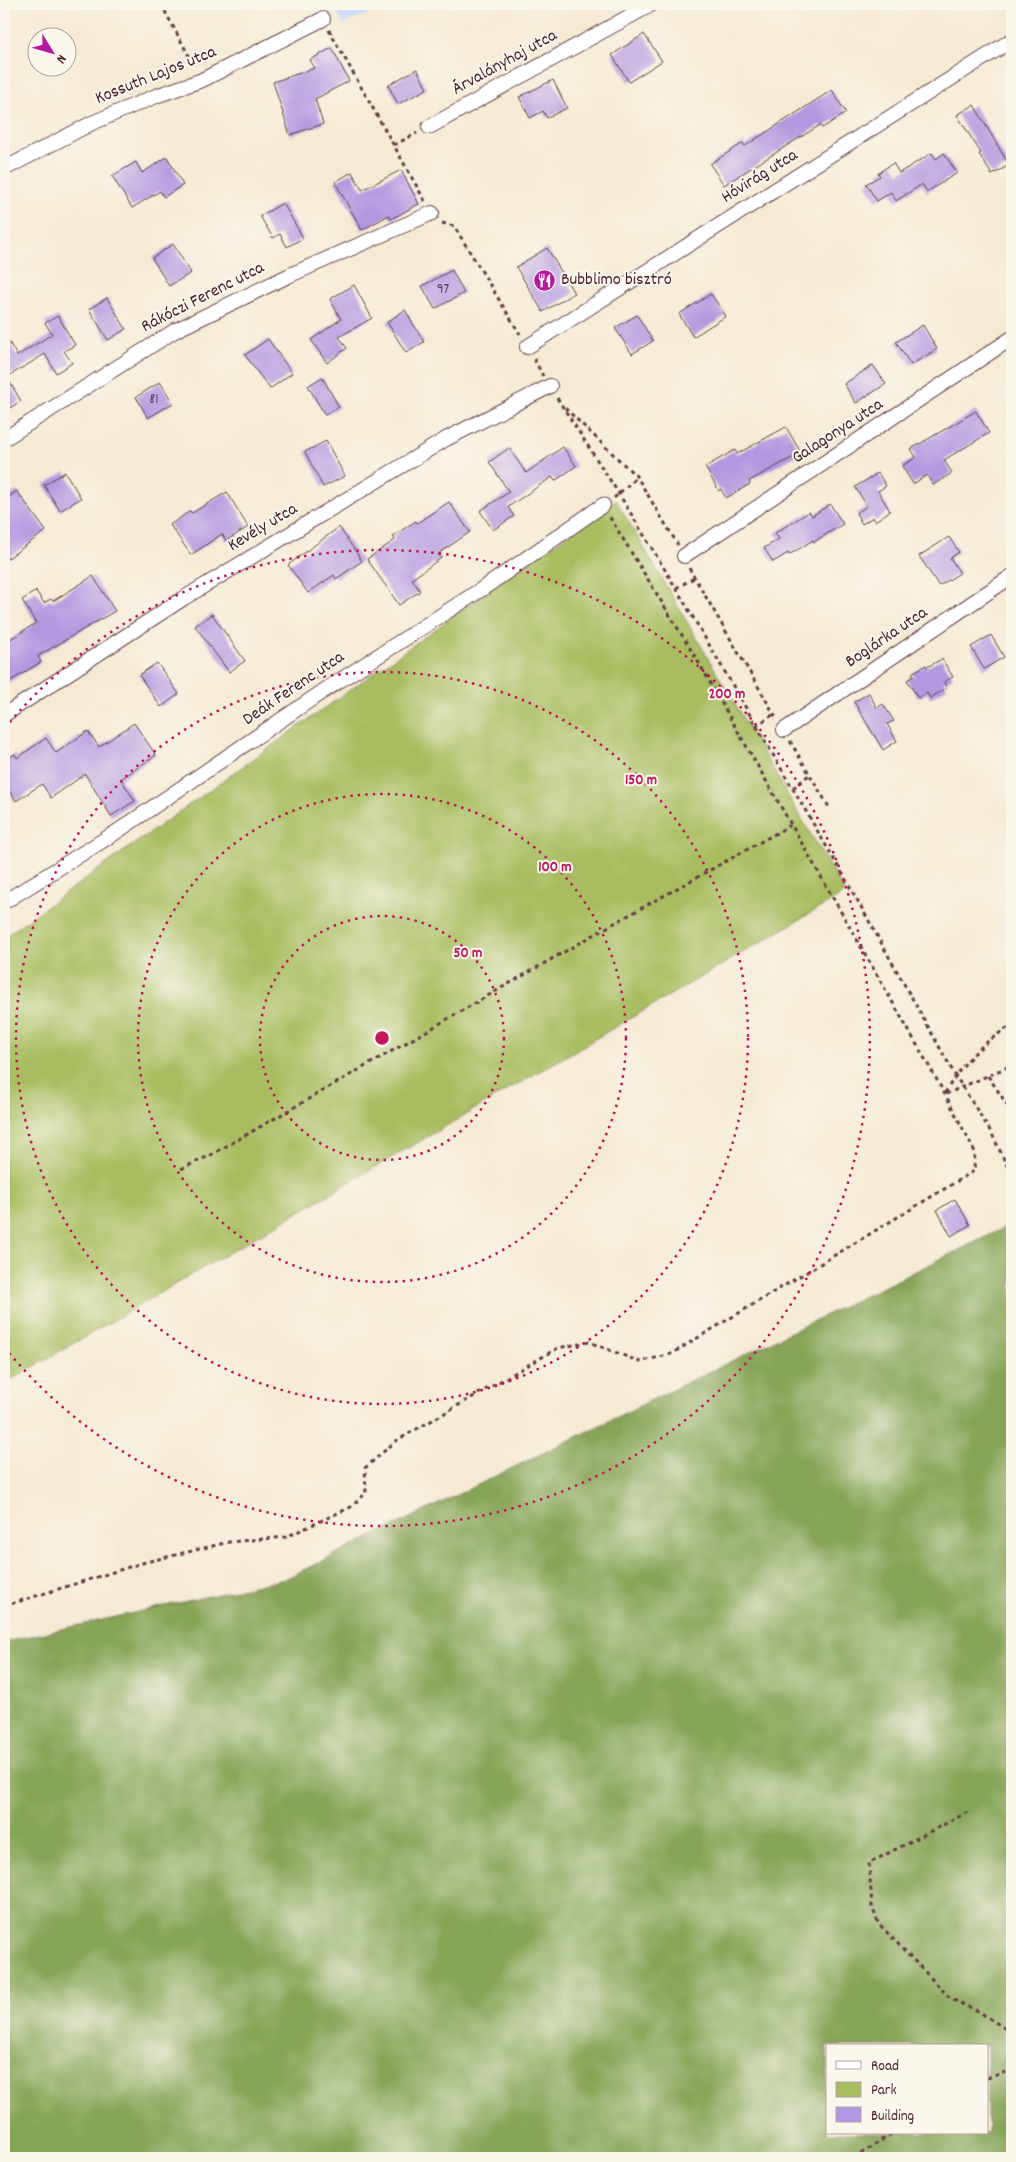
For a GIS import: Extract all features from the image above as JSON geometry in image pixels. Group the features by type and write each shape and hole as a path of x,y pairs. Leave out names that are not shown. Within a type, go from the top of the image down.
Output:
{"street":[{"name":"Árvalányhaj utca","path":"429,127 652,4"},
{"name":"Kossuth Lajos utca","path":"4,169 92,123 156,96 202,80 322,19"},
{"name":"Hóvirág utca","path":"527,347 1012,40"},
{"name":"Rákóczi Ferenc utca","path":"4,439 176,330 288,276 432,213"},
{"name":"Galagonya utca","path":"684,556 1012,338"},
{"name":"Kevély utca","path":"4,715 184,598 446,439 550,386"},
{"name":"Deák Ferenc utca","path":"4,902 115,833 322,692 485,587 603,505"},
{"name":"Boglárka utca","path":"784,730 1012,576"}],"path":[{"path":"161,4 202,80"},
{"path":"322,19 432,213 439,223 454,226 527,347"},
{"path":"394,145 429,127"},
{"path":"829,807 694,578 684,556 637,477 561,404 676,588 793,788 955,1075 991,1132 1012,1176"},
{"path":"619,494 637,477"},
{"path":"4,1606 159,1559 229,1542 286,1537 351,1507 366,1493 365,1468 396,1441 558,1348 589,1342 640,1362 671,1354 974,1171 975,1152 945,1094 696,658 603,505"},
{"path":"676,588 694,578"},
{"path":"756,726 774,714"},
{"path":"793,788 810,774"},
{"path":"181,1169 211,1155 611,925 791,826"},
{"path":"945,1094 963,1063 990,1038 1012,1025"},
{"path":"945,1094 1012,1065"},
{"path":"988,1076 1012,1112"},
{"path":"968,1812 870,1863 872,1906 878,1924 932,1977 951,1999 978,2011 1012,2033"},
{"path":"988,2078 1012,2070"},
{"path":"854,2158 891,2134"}],"shaded area":[{"path":"333,4 391,4 343,24"}],"green space":[{"path":"616,500 845,893 4,1384 4,937"},
{"path":"1012,1224 1012,2158 4,2158 4,1642 285,1579"}],"building":[{"path":"644,34 662,61 629,82 612,55"},
{"path":"332,48 349,81 315,99 323,124 290,135 273,82 315,68 310,60"},
{"path":"417,69 427,89 398,104 388,85"},
{"path":"553,80 567,108 547,118 543,111 530,118 519,97"},
{"path":"832,90 846,113 822,128 820,125 724,185 710,164 743,143 745,146"},
{"path":"974,105 1009,165 992,175 979,154 981,153 957,115"},
{"path":"932,153 936,159 944,153 957,173 927,192 922,184 896,201 891,192 877,201 866,184 880,176 878,173 893,163 899,173"},
{"path":"167,157 183,185 164,197 160,191 132,208 112,176 136,162 142,173"},
{"path":"401,170 419,204 391,219 389,215 362,230 335,182 352,172 362,190"},
{"path":"283,203 303,238 287,247 280,234 273,238 260,216"},
{"path":"173,244 191,273 169,286 152,258"},
{"name":"Bubblimo bisztró","path":"547,248 574,293 543,312 516,267"},
{"path":"452,270 464,293 435,309 422,286"},
{"path":"354,285 372,318 339,337 347,348 327,363 311,340 341,319 330,299"},
{"path":"711,294 726,316 693,337 679,314"},
{"path":"107,298 126,329 108,340 89,309"},
{"path":"405,310 424,342 406,353 387,322"},
{"path":"637,315 653,341 632,354 615,328"},
{"path":"58,316 75,345 64,351 72,363 56,373 45,354 7,377 21,401 8,409 4,402 4,333 17,356 52,334 45,323"},
{"path":"923,325 937,349 911,365 896,342"},
{"path":"268,339 292,373 270,389 245,355"},
{"path":"873,365 886,384 856,403 844,384"},
{"path":"322,377 339,407 325,415 308,386"},
{"path":"160,382 173,403 148,418 136,397"},
{"path":"976,411 989,433 944,460 952,473 933,485 927,475 913,484 902,466 916,457 911,449"},
{"path":"786,427 801,453 749,481 750,484 726,498 721,489 719,491 705,467 735,450 737,454"},
{"path":"326,441 345,476 323,487 305,452"},
{"path":"563,447 576,466 555,481 552,477 508,507 514,516 493,530 480,511 509,492 489,462 509,448 526,473"},
{"path":"65,472 81,498 60,511 44,485"},
{"path":"878,473 886,486 878,491 890,511 875,521 873,517 862,524 856,513 867,506 855,487"},
{"path":"17,491 46,531 4,561 4,500"},
{"path":"227,492 248,527 226,541 222,534 191,555 170,525 190,511 192,513"},
{"path":"449,502 470,532 438,554 441,558 412,579 420,591 399,605 367,559 395,540 393,536"},
{"path":"830,504 843,524 814,542 813,540 789,555 788,553 773,562 764,548 779,539 775,533 809,512 812,516"},
{"path":"339,527 362,561 336,579 334,575 308,593 288,565"},
{"path":"949,537 959,552 950,558 960,573 939,586 919,556"},
{"path":"93,576 115,611 38,656 41,662 4,685 4,643 36,623 22,600 36,591 44,603 51,599 53,601"},
{"path":"212,614 245,661 229,672 195,626"},
{"path":"991,635 1004,657 984,669 971,647"},
{"path":"942,659 953,677 944,682 947,688 930,698 927,693 918,698 907,680 914,676 912,673"},
{"path":"157,663 179,694 161,707 139,675"},
{"path":"869,693 877,708 883,704 894,721 887,724 897,741 883,750 854,702"},
{"path":"134,723 156,755 121,779 135,801 111,816 85,774 51,798 42,784 16,801 4,783 4,761 15,754 17,758 46,738 56,753 88,731 99,747"},
{"path":"955,1199 970,1225 951,1236 937,1210"}],"place":[{"name":"Bubblimo bisztró","path":"545,280"}]}
